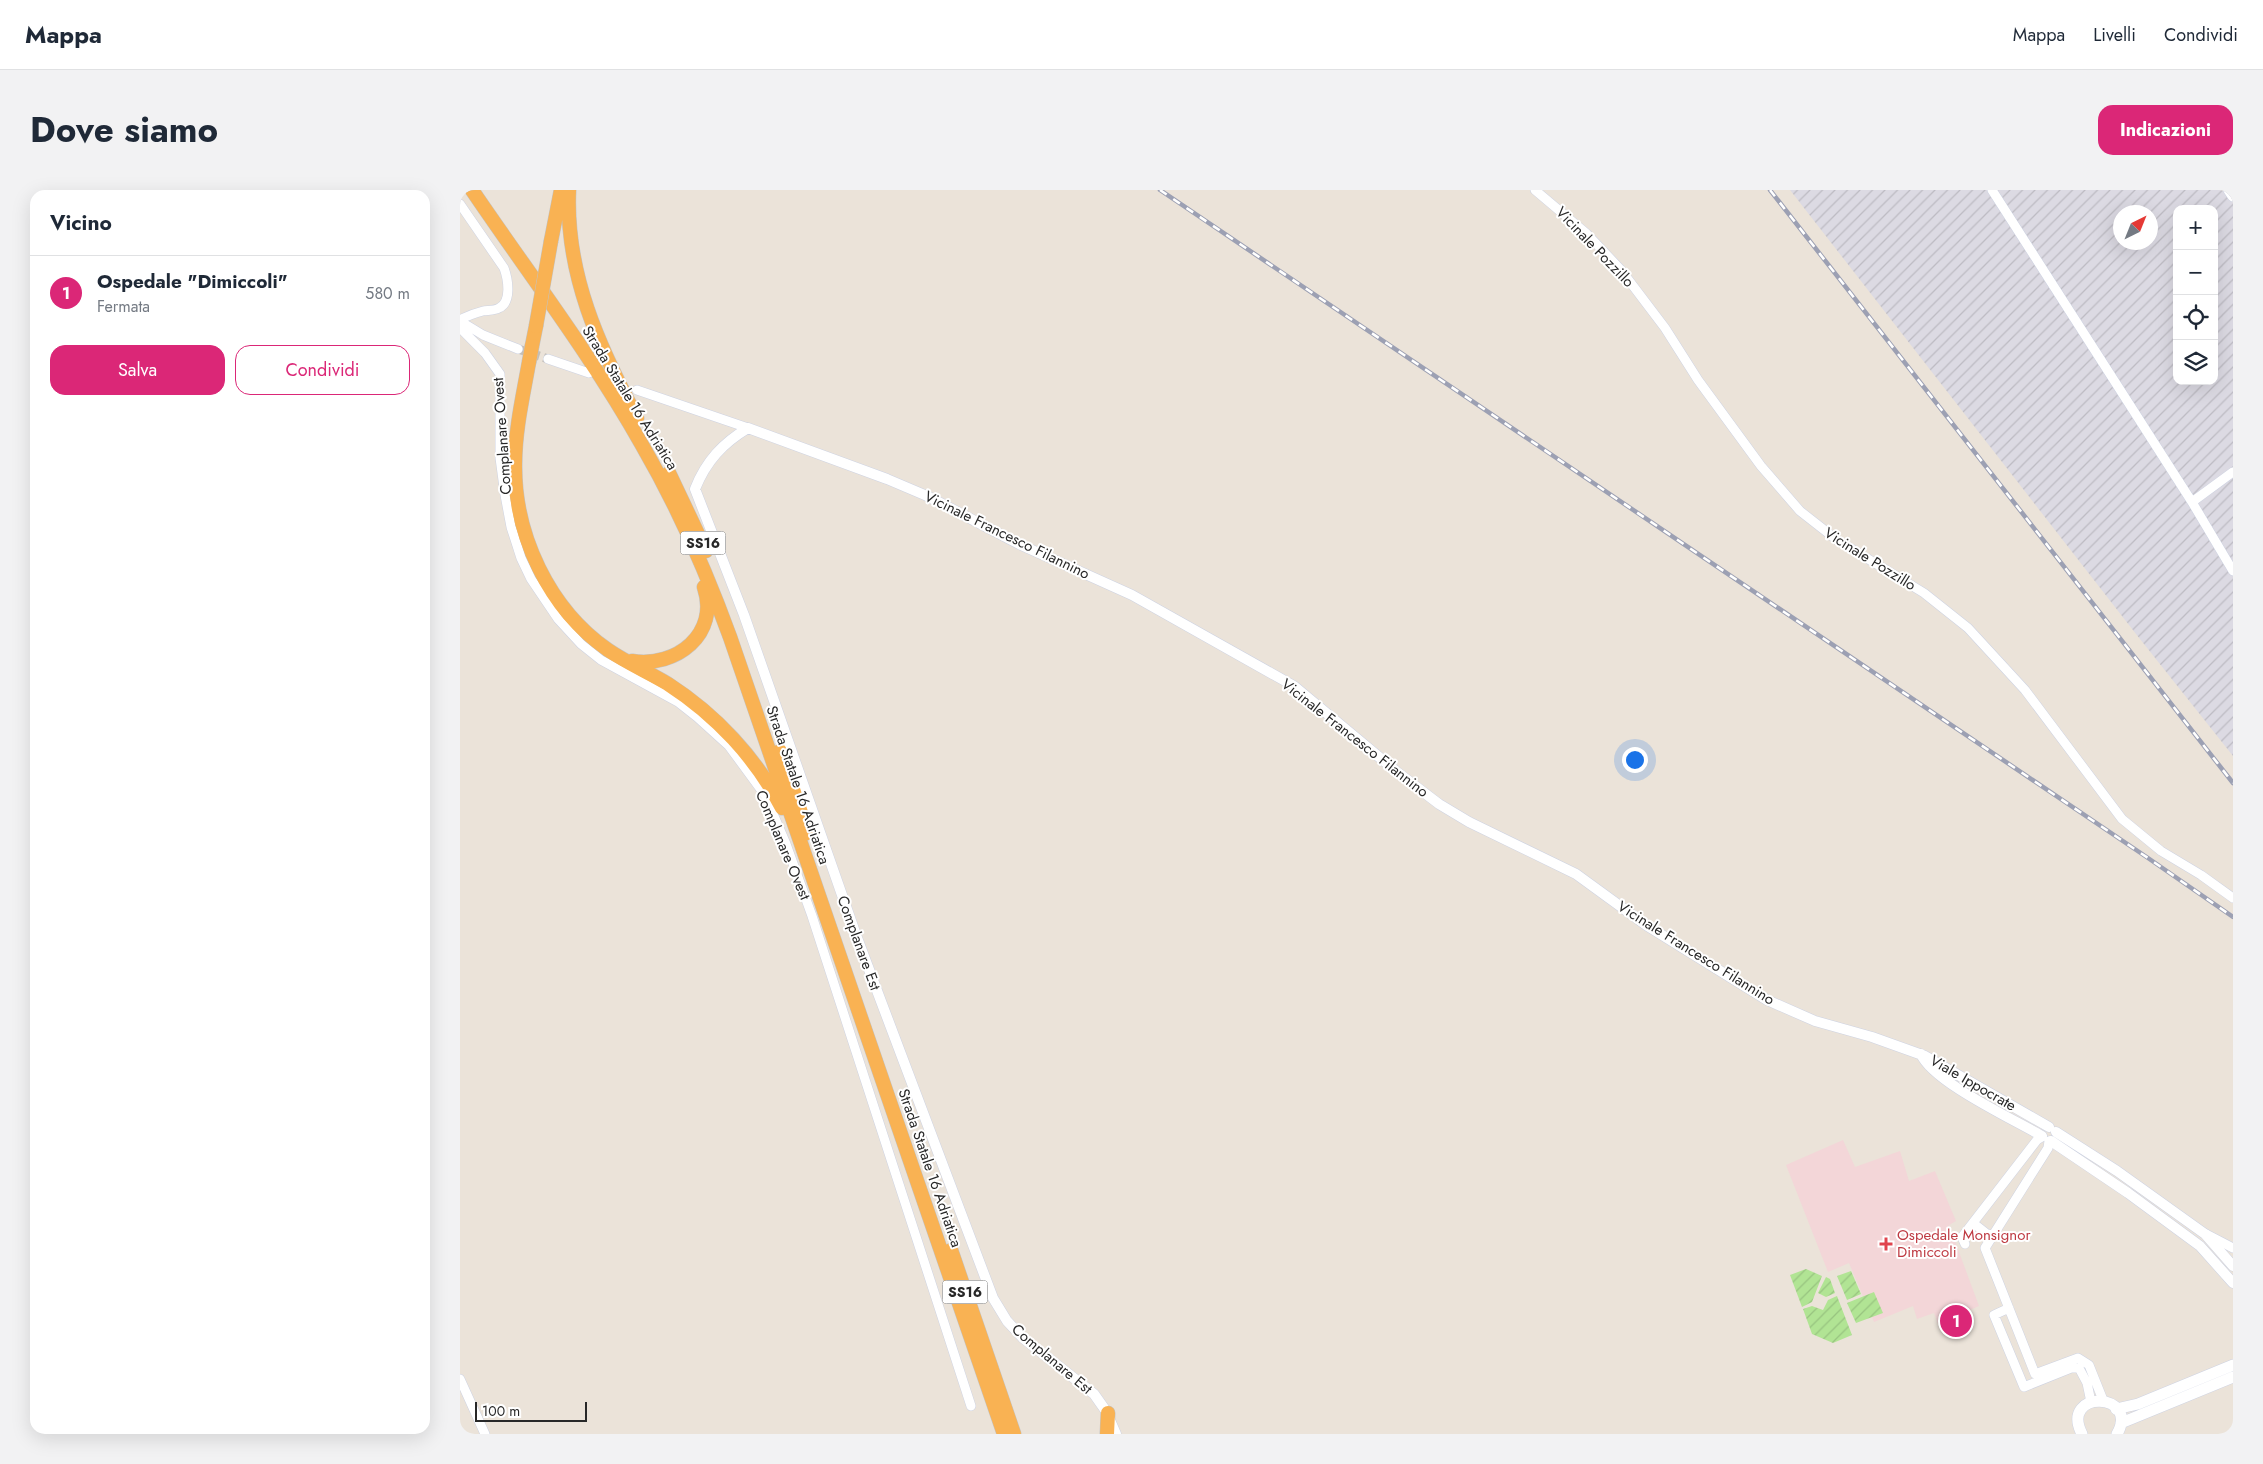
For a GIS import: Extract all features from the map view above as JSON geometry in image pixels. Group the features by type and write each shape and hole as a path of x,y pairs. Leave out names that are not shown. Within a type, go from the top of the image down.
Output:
{"highway":[{"name":"Strada Statale 16 Adriatica","path":"472,190 614,398 670,496 712,589 816,885 988,1357 1014,1434"},
{"name":"Strada Statale 16 Adriatica","path":"483,190 637,418 682,500 720,584 911,1148 1004,1434"},
{"name":"SS16","path":"561,190 518,427 515,464 517,497 526,537 542,573 560,603 597,642 686,697 710,716 740,746 779,802 816,885"},
{"name":"SS16","path":"569,190 569,219 572,246 584,303 604,352 637,418"},
{"name":"SS16","path":"624,660 652,663 672,657 693,641 702,629 706,618 706,590 670,496"},
{"name":"SS16","path":"988,1357 1020,1434"},
{"path":"1107,1434 1108,1414"}],"main road":[{"path":"2230,190 2233,196"},
{"path":"2116,1409 2138,1404 2233,1365"},
{"path":"2082,1434 2078,1421 2079,1414 2082,1408 2091,1402 2103,1400 2116,1409 2119,1428 2233,1377"}],"street":[{"name":"Vicinale Pozzillo","path":"1535,190 1587,234 1621,270 1665,328 1698,380 1761,466 1800,511 1836,540 1924,593 1968,628 2025,690 2122,819 2161,851 2201,875 2233,898"},
{"path":"1992,190 2192,502 2233,571"},
{"path":"460,204 504,268 507,276 507,291 506,302 499,308 482,311 460,322"},
{"path":"460,322 483,335 518,349"},
{"name":"Complanare Ovest","path":"460,322 463,331 485,353 500,374 500,458 511,527 521,558 546,602 581,644 601,660 678,702 697,716 728,746 765,795 786,844 812,916 972,1406"},
{"path":"548,359 589,373"},
{"name":"Vicinale Francesco Filannino","path":"637,390 887,479 927,496 1021,545 1132,595 1294,686 1396,772 1439,804 1469,822 1576,874 1646,925 1767,1000 1815,1021 1897,1045 1920,1054"},
{"name":"Complanare Est","path":"748,428 724,446 702,471 696,489 747,624 856,935 993,1298 1007,1321 1019,1334 1092,1392 1108,1414 1116,1434"},
{"path":"2192,502 2233,472"},
{"name":"Viale Ippocrate","path":"1920,1054 1931,1058 2048,1135 2128,1193 2193,1241 2233,1283"},
{"path":"1965,1244 1962,1238 1973,1223 2037,1140 2048,1135 2048,1148 1985,1248 2035,1374 2078,1358 2089,1365 2103,1400"},
{"name":"Viale Ippocrate","path":"2048,1135 2117,1171 2205,1234 2233,1266"},
{"path":"1973,1223 1987,1234 1993,1235"},
{"path":"2205,1234 2233,1248"},
{"path":"2009,1308 1994,1315 2024,1387 2071,1368 2079,1368 2087,1383 2091,1402"},
{"path":"460,1379 485,1434"}],"shaded area":[{"path":"1790,190 2233,190 2233,756 2136,634"},
{"name":"Ospedale Monsignor Dimiccoli","path":"1843,1140 1855,1167 1900,1151 1909,1181 1935,1171 1956,1221 1949,1225 1979,1306 1938,1324 1934,1313 1917,1319 1913,1306 1874,1322 1849,1263 1828,1272 1786,1165"}],"green space":[{"path":"1806,1269 1822,1276 1812,1302 1802,1307 1790,1275"},
{"path":"1851,1271 1861,1294 1847,1300 1837,1276"},
{"path":"1826,1277 1830,1279 1835,1293 1826,1297 1818,1293"},
{"path":"1874,1292 1883,1313 1856,1323 1847,1303"},
{"path":"1837,1296 1852,1335 1833,1343 1812,1334 1803,1309 1812,1306 1823,1310 1828,1300"}],"tunnel":[{"path":"518,349 548,359"}],"railway":[{"path":"1160,190 2233,917"},
{"path":"1770,190 2233,783"}],"place":[{"name":"Ospedale Monsignor Dimiccoli","path":"1886,1244"},
{"name":"Ospedale \"Dimiccoli\"","path":"1956,1321"}]}
